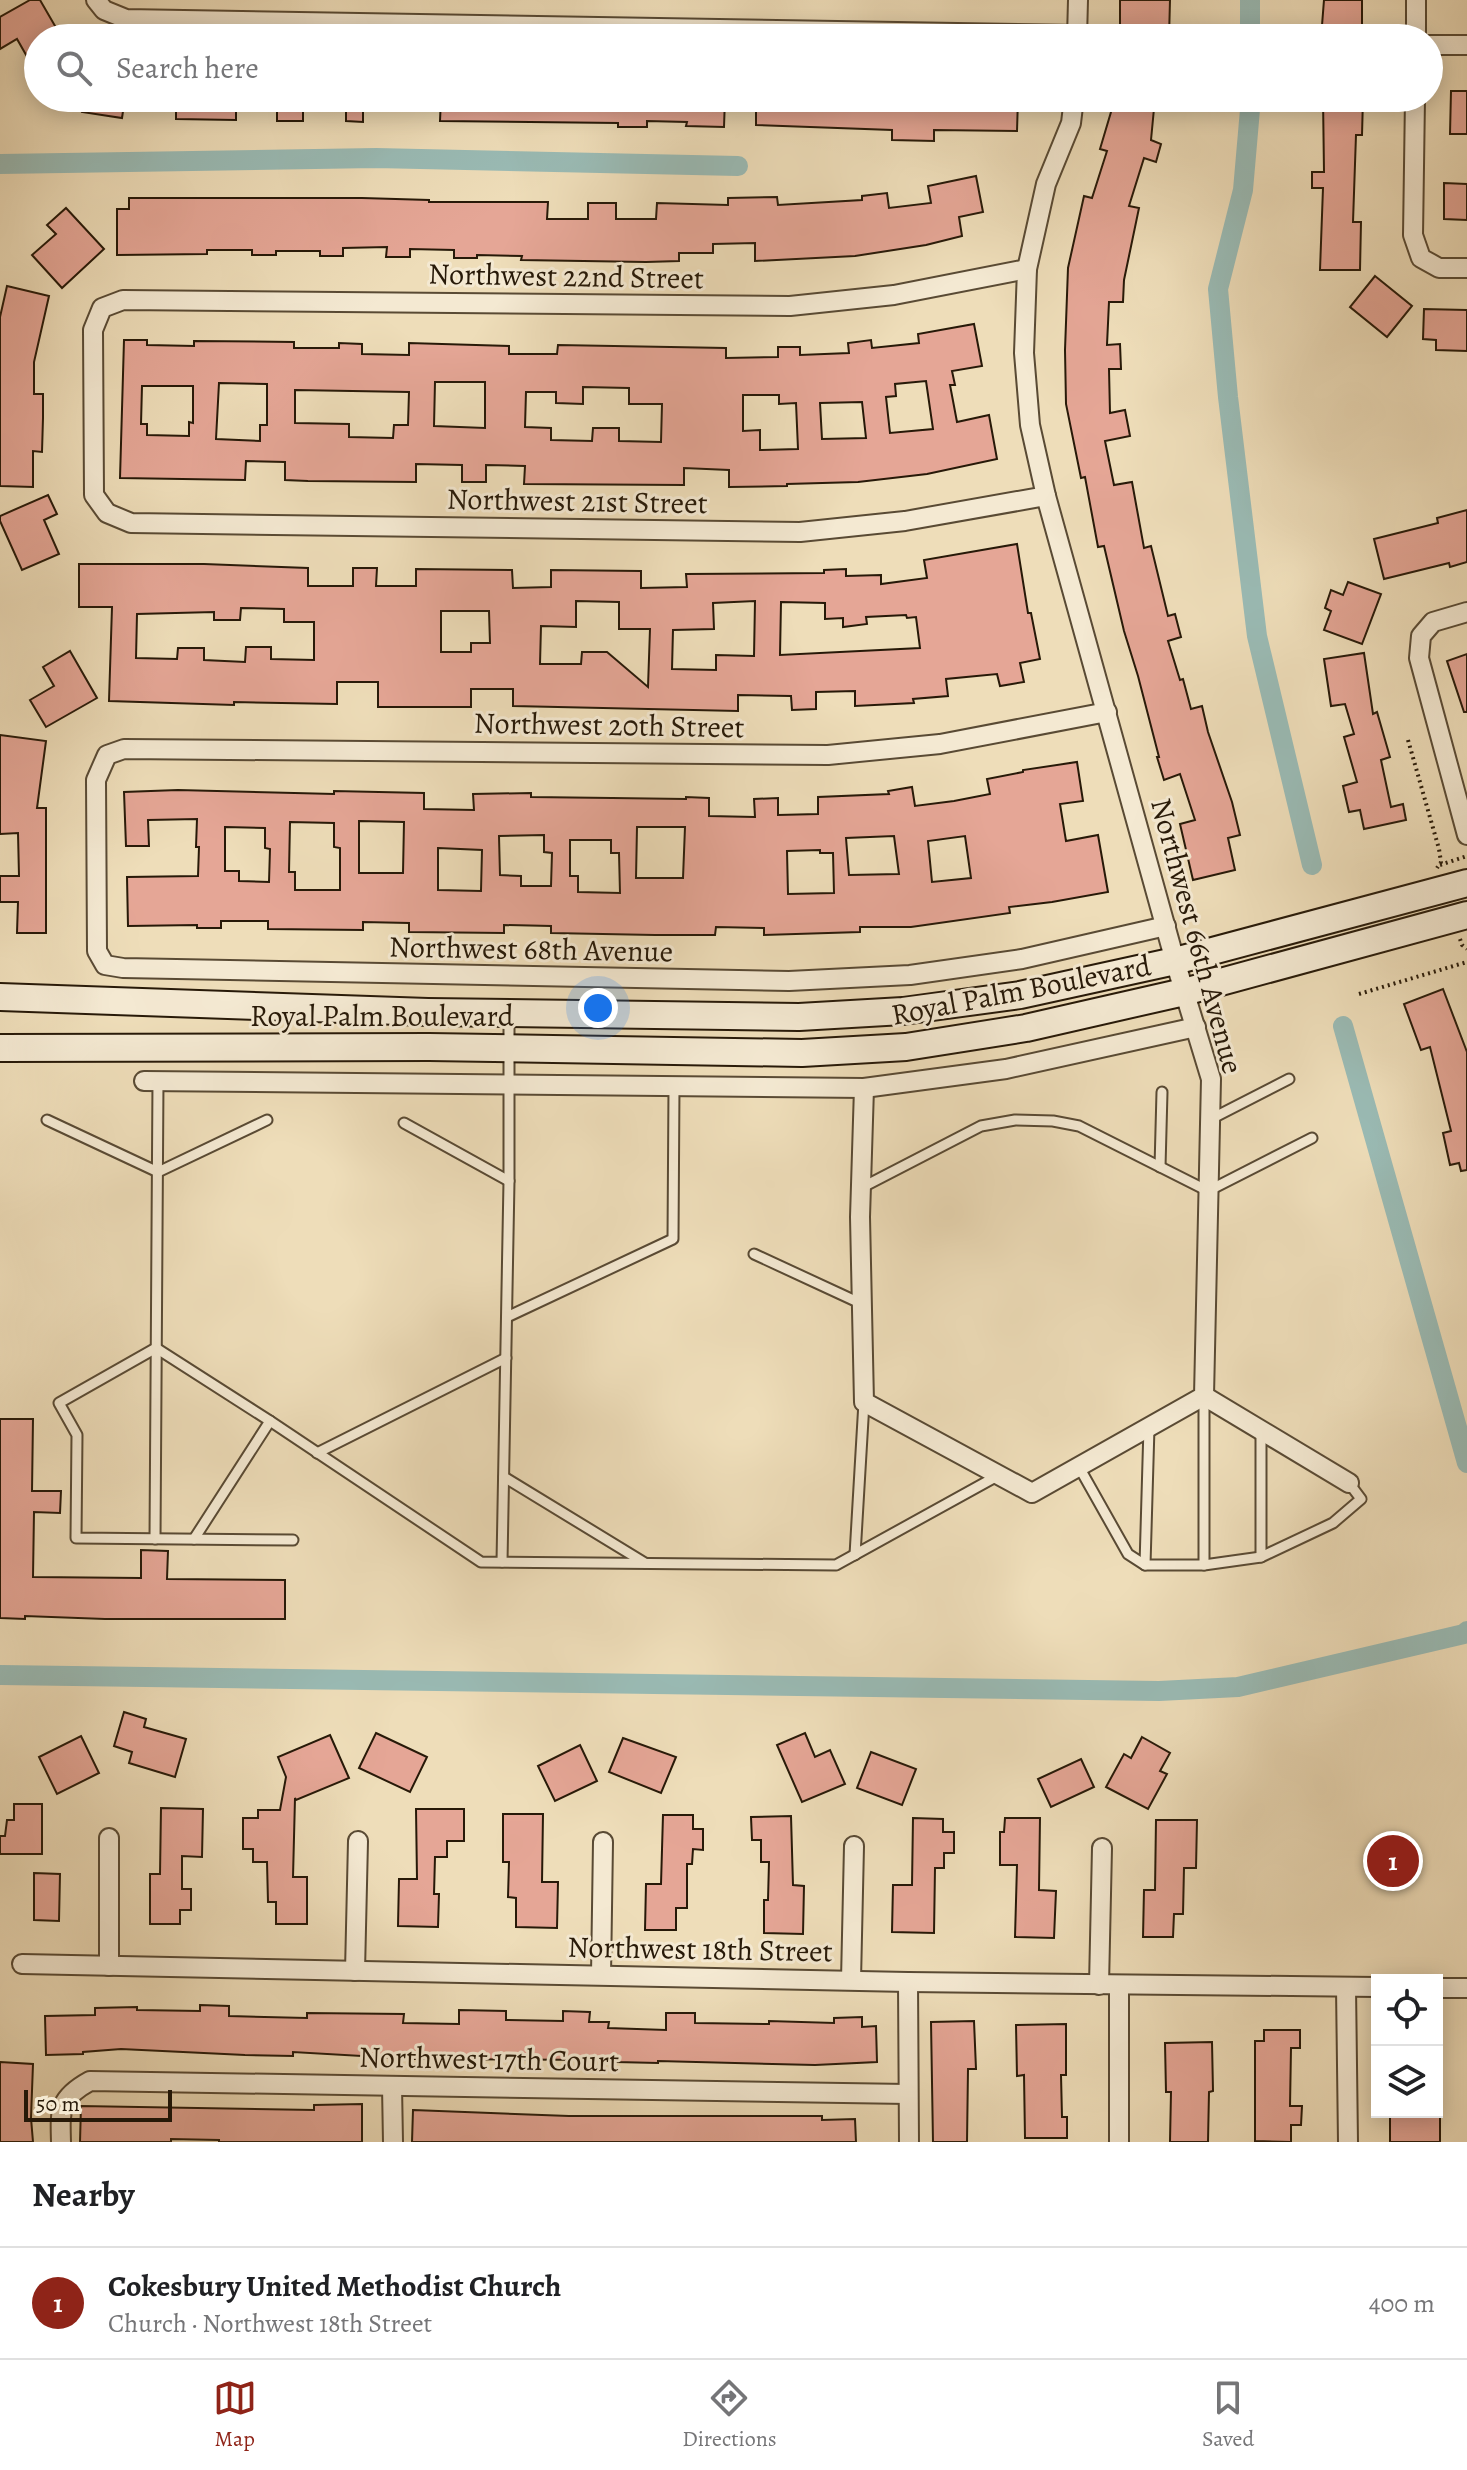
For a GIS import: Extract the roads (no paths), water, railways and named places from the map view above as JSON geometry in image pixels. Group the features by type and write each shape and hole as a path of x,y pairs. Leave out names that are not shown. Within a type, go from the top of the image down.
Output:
{"main road":[{"name":"Royal Palm Boulevard","path":"0,997 509,1013 799,1017 903,1011 1020,995 1175,961 1467,883"},
{"name":"Royal Palm Boulevard","path":"0,1048 509,1048 802,1053 906,1047 1026,1028 1184,992 1467,915"}],"street":[{"path":"1077,24 1078,0"},
{"path":"1416,0 1416,24"},
{"path":"100,5 126,19 406,24"},
{"path":"1443,45 1467,45"},
{"name":"Northwest 66th Avenue","path":"1072,112 1071,123 1046,184 1027,269 1024,353 1030,425 1046,496 1175,961 1211,1079 1204,1396"},
{"path":"1415,112 1413,235 1421,258 1439,268 1467,268"},
{"name":"Northwest 22nd Street","path":"107,513 94,495 93,330 102,308 123,300 790,306 894,295 1027,269"},
{"name":"Northwest 21st Street","path":"107,513 131,523 800,532 905,521 1046,496"},
{"path":"1467,612 1433,622 1421,636 1419,658 1467,835"},
{"name":"Northwest 20th Street","path":"107,755 124,749 828,755 940,744 1107,712"},
{"name":"Northwest 68th Avenue","path":"107,755 96,780 97,951 105,965 123,968 804,980 910,975 1022,959 1166,926"},
{"path":"151,1081 864,1088 1006,1069 1196,1027"},
{"path":"864,1088 861,1188 864,1402 1032,1493 1204,1396 1349,1483"},
{"path":"109,1838 109,1966"},
{"path":"355,1971 358,1841"},
{"path":"601,1975 603,1842"},
{"path":"851,1980 854,1846"},
{"path":"1099,1985 1102,1848"},
{"name":"Northwest 18th Street","path":"22,1964 908,1982 1371,1987"},
{"path":"908,1982 909,2142"},
{"path":"1119,1985 1119,2142"},
{"path":"1346,1987 1348,2142"},
{"path":"1443,1988 1467,1988"},
{"name":"Northwest 17th Court","path":"61,2142 60,2113 72,2091 90,2081 908,2094"},
{"path":"392,2086 393,2142"}],"lane":[{"path":"502,1562 509,1013"},
{"path":"1209,1120 1289,1079"},
{"path":"151,1081 158,1172 155,1539"},
{"path":"507,1317 673,1239 674,1087"},
{"path":"1160,1167 1162,1092"},
{"path":"47,1120 158,1172"},
{"path":"158,1172 267,1120"},
{"path":"861,1188 981,1126 1015,1120 1053,1121 1079,1126 1208,1191 1312,1138"},
{"path":"404,1123 509,1181"},
{"path":"754,1254 862,1304"},
{"path":"156,1348 481,1562 836,1565 999,1475"},
{"path":"156,1348 59,1403 77,1435 76,1538 293,1540"},
{"path":"317,1453 506,1358"},
{"path":"1204,1396 1204,1565"},
{"path":"855,1555 864,1402"},
{"path":"194,1539 270,1421"},
{"path":"1145,1565 1149,1427"},
{"path":"1261,1430 1261,1557"},
{"path":"1079,1467 1128,1554 1145,1565 1204,1565 1261,1557 1333,1523 1361,1499 1349,1483"},
{"path":"504,1477 646,1563"}],"waterway":[{"path":"1250,0 1250,24"},
{"path":"1250,112 1243,190 1218,289 1257,636 1312,865"},
{"path":"0,164 376,158 738,166"},
{"path":"1343,1026 1467,1463"},
{"path":"0,1675 1159,1691 1238,1687 1467,1631"}],"place":[{"name":"Cokesbury United Methodist Church","path":"1393,1861"}]}
